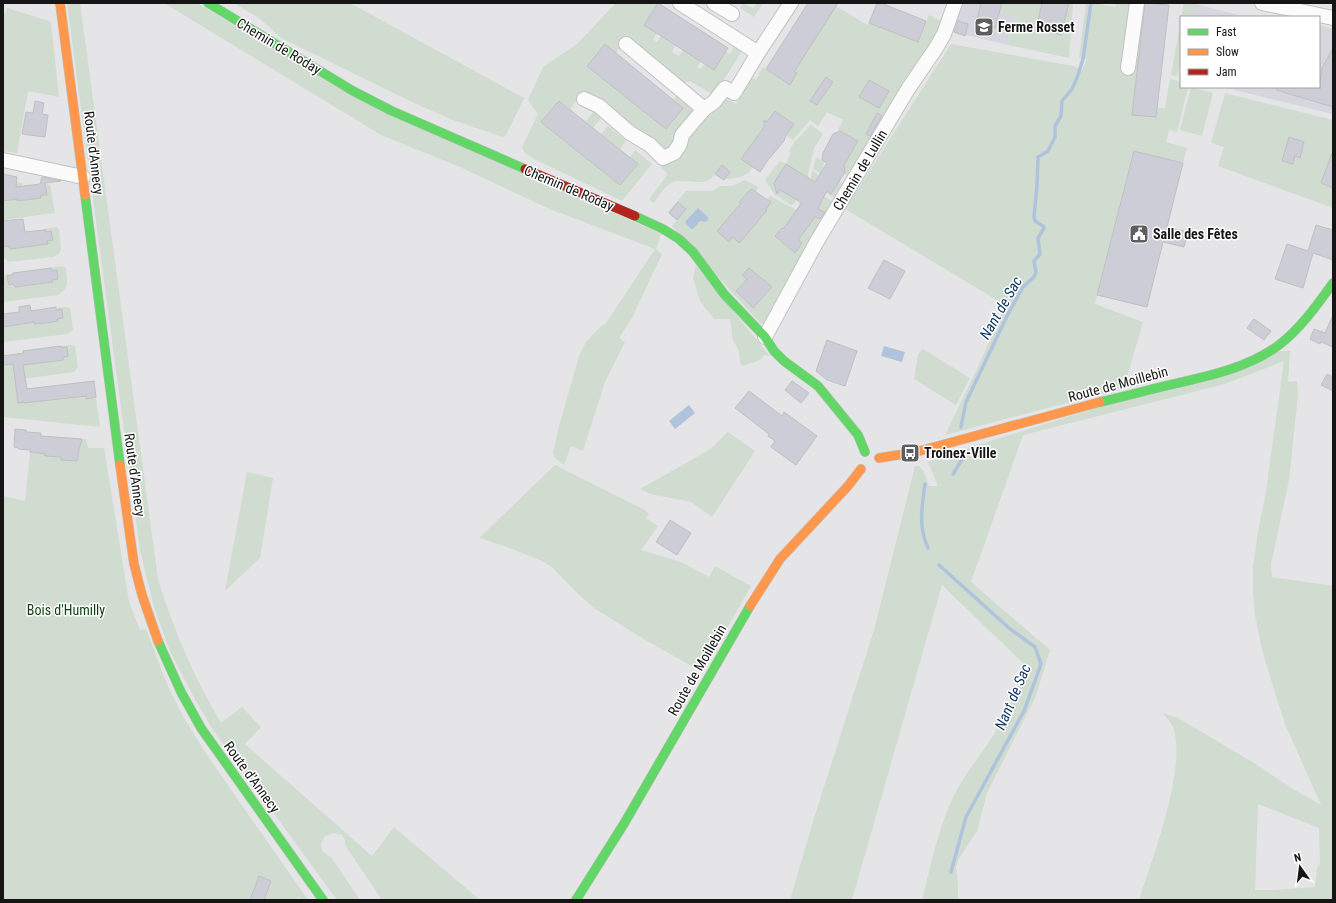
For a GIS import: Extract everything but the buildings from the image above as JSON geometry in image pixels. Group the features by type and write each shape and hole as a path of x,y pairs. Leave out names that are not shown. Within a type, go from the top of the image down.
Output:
{"street":[{"name":"Route d'Annecy","path":"60,3 125,506 134,564 144,602 174,678 201,728 323,900"},
{"name":"Chemin de Roday","path":"208,3 353,91 392,111 504,161 623,211 663,229 679,239 693,252 724,294 765,337 774,352 818,386 858,435 865,452"},
{"path":"680,3 755,59"},
{"path":"714,3 732,14"},
{"path":"584,99 599,106 630,133 650,145 663,158 674,153 680,144 682,135 704,109 714,102 725,88 734,93 791,3"},
{"name":"Chemin de Lullin","path":"765,337 816,243 908,89 944,34 955,3"},
{"path":"1128,68 1137,3"},
{"path":"1262,3 1333,18"},
{"path":"626,44 704,109"},
{"path":"3,160 83,177"},
{"name":"Route de Moillebin","path":"576,900 598,867 630,813 763,584 780,559 848,486 861,465 860,455 869,451 874,452 879,462 1185,381 1244,363 1269,351 1290,336 1304,322 1333,283"}],"shaded area":[{"name":"Ferme Rosset","path":"962,3 1002,3 1014,17 1008,45 954,32"},
{"path":"1195,4 1242,16 1192,16"},
{"path":"1320,25 1333,29 1333,114 1226,88 1320,88"}],"green space":[{"path":"67,3 80,3 158,579 171,617 193,671 221,723 242,707 261,727 245,744 372,856 394,827 480,900 382,900 345,845 345,840 342,835 332,833 324,837 321,844 323,852 331,857 360,900 337,900 213,730 192,694 170,651 154,607 140,551"},
{"path":"164,3 197,3 335,86 661,234 656,249 662,254 632,318 619,338 625,342 605,382 583,451 571,446 564,465 555,458 553,453 579,356 586,342 606,323 655,249 547,208 460,167 381,135"},
{"path":"234,3 350,3 524,98 506,135 503,137 453,120 414,103 281,38 259,18"},
{"path":"616,3 658,3 644,25 657,33 653,40 657,42 661,36 676,45 672,52 679,56 683,50 701,61 697,67 700,69 705,64 714,70 726,52 730,54 735,44 743,49 715,94 712,94 690,81 684,83 679,82 621,46 616,53 605,44 587,65 666,129 683,108 674,100 679,92 693,107 683,130 667,151 662,150 579,98 570,109 559,101 542,121 620,185 638,164 630,157 635,150 652,164 622,201 534,159 525,153 522,147 538,114 528,100 543,67 577,44"},
{"path":"743,3 753,8 757,3 763,3 754,17 740,8"},
{"path":"1002,3 1073,3 1069,58 1008,45 1014,17 999,12"},
{"path":"1086,3 1115,7 1116,3 1145,3 1132,115 1156,117 1157,108 1165,108 1170,79 1180,82 1180,88 1188,88 1177,132 1169,130 1166,142 1187,148 1183,163 1134,151 1095,304 1143,322 1124,388 945,435 978,367 1005,305 845,209 951,44 1073,66 1082,70 1087,59 1079,58"},
{"path":"1184,3 1196,3 1192,16 1181,16"},
{"path":"836,6 867,25 869,23 918,42 929,15 942,22 939,32 849,177 844,174 844,165 858,141 838,130 843,120 827,112 818,126 810,120 793,140 786,135 794,123 775,111 769,123 766,121 764,127 741,159 753,167 750,171 737,178 725,179 730,172 722,165 714,176 707,181 674,181 665,188 654,203 649,199 668,174 661,168 688,134 724,98 736,104 752,78 756,80 763,67 790,85 797,73 794,72"},
{"path":"7,8 49,21 51,23 59,97 28,91 17,153 3,151 3,12 6,13"},
{"path":"1180,24 1180,65 1177,76 1171,75"},
{"path":"1191,88 1213,93 1202,136 1180,130"},
{"path":"1225,93 1333,120 1333,208 1218,166 1224,147 1211,143"},
{"path":"594,111 602,117 593,128 586,121"},
{"path":"811,125 823,134 814,148 806,183 794,204 791,205 774,194 765,180 780,161 786,164 791,153 789,151 795,141","holes":["786,164 806,176 777,179"]},
{"path":"608,126 626,141 620,149 601,134"},
{"path":"816,157 824,162 820,173 813,169"},
{"path":"812,171 819,175 814,182 831,194 839,181 844,184 835,198 810,183"},
{"path":"6,180 22,183 22,186 41,183 50,185 55,213 3,220 3,184"},
{"path":"745,180 758,187 756,192 751,189 739,202 741,203 724,223 767,210 766,209 771,202 767,199 770,196 796,210 802,198 803,211 821,220 825,212 818,209 822,200 811,195 824,196 833,202 768,323 761,324 672,226 677,220 668,212 686,191 712,191 720,186 732,186"},
{"path":"56,227 59,229 61,249 59,254 53,257 8,262 6,259 3,259 3,235 35,245 34,231"},
{"path":"62,266 66,268 67,283 64,290 58,295 3,302 3,275 25,271 27,285 41,283 39,269"},
{"path":"696,266 770,356 764,355 761,360 743,366 740,362 739,351 733,340 730,319 714,319 700,301 693,278"},
{"path":"64,307 70,308 73,330 68,334 3,342 3,314"},
{"path":"69,345 75,346 78,367 74,372 15,380 16,390 40,387 42,401 77,397 76,383 82,382 86,398 96,397 100,427 3,417 3,356 23,353 23,351 35,349 37,363 51,361 49,347"},
{"path":"923,349 970,378 956,405 914,379 918,355"},
{"path":"1280,351 1290,351 1288,382 1297,381 1298,395 1289,480 1271,564 1272,577 1333,586 1333,900 1139,900 1166,815 1172,791 1175,768 1176,747 1174,730 1171,723 1162,713 1178,718 1321,805 1285,724 1276,696 1262,650 1255,615 1253,591 1253,567 1266,491 1284,361 1225,384 1023,435 971,582 1050,650 1035,698 987,793 977,831 958,860 956,867 958,900 922,900 935,847 954,795 1004,717 1025,665 942,585 852,900 790,900 814,818 874,630 915,466 919,466 924,472 929,486 938,486 928,462 977,445","holes":["1258,804 1319,828 1320,864 1317,868 1315,887 1255,890"]},
{"path":"728,432 755,451 712,517 691,502 650,494 640,489 709,450"},
{"name":"Bois d'Humilly","path":"82,439 86,439 88,448 104,448 129,602 140,630 146,629 167,684 184,718 209,758 308,900 302,900 299,897 297,900 3,900 3,496 25,501 30,452 40,453 46,451 46,456 56,457 61,454 61,460 77,461"},
{"path":"555,465 645,510 649,514 646,518 658,526 641,550 681,562 709,577 715,566 751,586 702,672 642,638 594,608 552,567 540,560 479,538"},
{"path":"247,472 273,478 260,558 225,591"}],"water":[{"path":"698,208 709,218 706,222 700,221 693,229 691,229 685,222"},
{"path":"884,346 905,352 902,362 881,356"},
{"path":"689,405 695,413 675,429 669,421"}],"waterway":[{"name":"Nant de Sac","path":"961,427 966,402 1008,314 1023,287 1034,277 1036,273 1034,261 1040,254 1038,238 1044,228 1035,221 1034,217 1038,157 1048,151 1055,137 1055,126 1061,116 1062,101 1072,89 1077,78 1083,59 1091,3"},
{"name":"Nant de Sac","path":"953,474 963,458 956,451"},
{"name":"Nant de Sac","path":"925,484 922,524 928,548"},
{"name":"Nant de Sac","path":"939,565 1009,628 1035,647 1041,664 1024,711 966,817 951,872"}],"traffic: fast":[{"path":"208,3 353,91 392,111 525,169"},
{"path":"85,195 120,465"},
{"path":"635,216 663,229 679,239 693,252 724,294 765,337 774,351 784,361 818,386 858,435 865,452"},
{"path":"1100,402 1225,371 1267,353 1279,345 1294,331 1308,316 1333,283"},
{"path":"576,900 625,822 750,606"},
{"path":"158,641 181,692 201,728 323,900"}],"traffic: slow":[{"path":"60,3 85,195"},
{"path":"879,458 916,452 1100,402"},
{"path":"120,465 134,564 142,595 158,641"},
{"path":"750,606 780,559 848,486 861,469"}],"traffic: jam":[{"path":"525,169 635,216"}],"place":[{"name":"Ferme Rosset","path":"984,27"},
{"name":"Salle des Fêtes","path":"1139,234"},
{"name":"Troinex-Ville","path":"910,453"}]}
